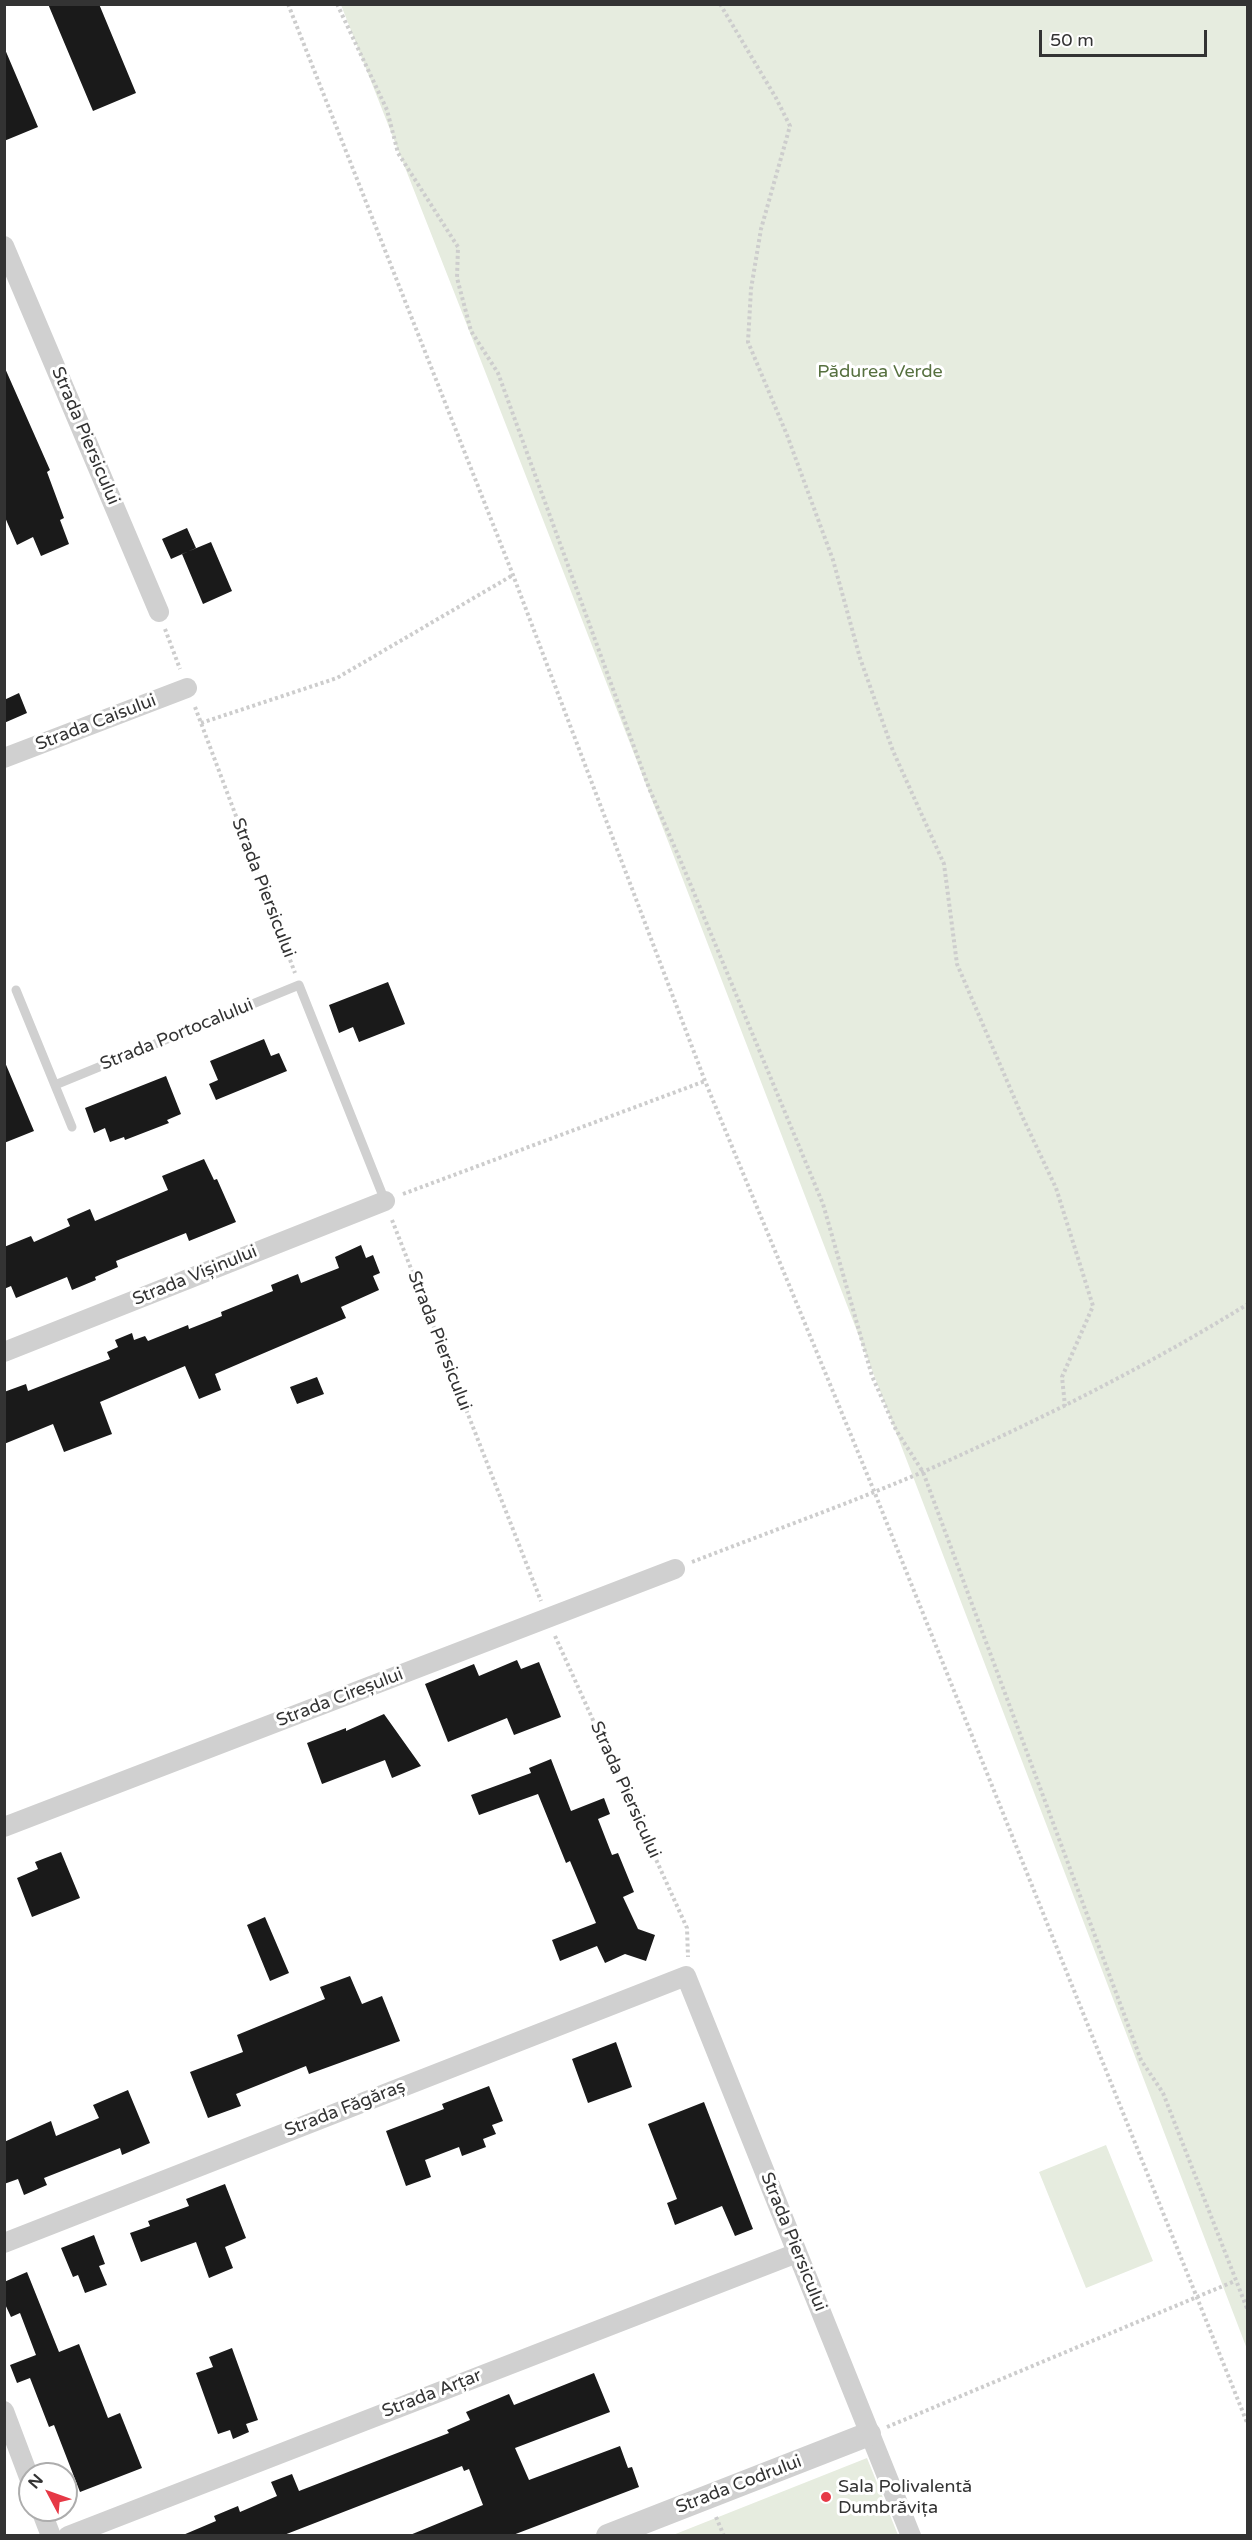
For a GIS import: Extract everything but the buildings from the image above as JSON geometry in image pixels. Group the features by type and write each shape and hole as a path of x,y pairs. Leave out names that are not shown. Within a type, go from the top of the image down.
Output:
{"street":[{"name":"Strada Piersicului","path":"4,246 159,612"},
{"name":"Strada Caisului","path":"4,758 187,688"},
{"name":"Strada Vișinului","path":"4,1352 385,1201"},
{"name":"Strada Cireșului","path":"4,1827 675,1569"},
{"name":"Strada Piersicului","path":"687,1976 911,2535"},
{"name":"Strada Făgăraș","path":"4,2243 687,1976"},
{"name":"Strada Arțar","path":"68,2535 797,2253"},
{"path":"4,2411 23,2462"},
{"name":"Strada Codrului","path":"608,2535 870,2434"}],"lane":[{"name":"Strada Portocalului","path":"55,1085 299,985"},
{"path":"299,985 385,1201"},
{"path":"16,990 72,1127"}],"path":[{"path":"288,4 513,575 705,1082 874,1491 1248,2425"},
{"path":"337,4 387,110 398,153 458,248 457,278 471,331 498,373 649,788 823,1204 872,1376 896,1430 923,1472 1142,2060 1163,2093 1248,2311"},
{"path":"720,4 790,126 761,229 751,289 748,342 787,435 833,560 860,658 893,751 944,864 957,964 1022,1116 1056,1188 1093,1306 1062,1377 1065,1406"},
{"path":"201,723 337,678 513,575"},
{"name":"Strada Piersicului","path":"159,612 299,985"},
{"path":"385,1201 705,1082"},
{"name":"Strada Piersicului","path":"385,1201 548,1618 687,1928 689,1950 687,1976"},
{"path":"675,1569 923,1472 1065,1406 1190,1340 1248,1304"},
{"path":"870,2434 1235,2281"},
{"path":"715,2514 724,2535"}],"green space":[{"name":"Pădurea Verde","path":"341,5 1247,5 1247,2349 684,883"},
{"path":"1106,2145 1153,2261 1086,2288 1039,2172"},
{"name":"Sala Polivalentă Dumbrăvița","path":"867,2458 898,2535 673,2535"}],"place":[{"name":"Sala Polivalentă Dumbrăvița","path":"826,2497"}]}
